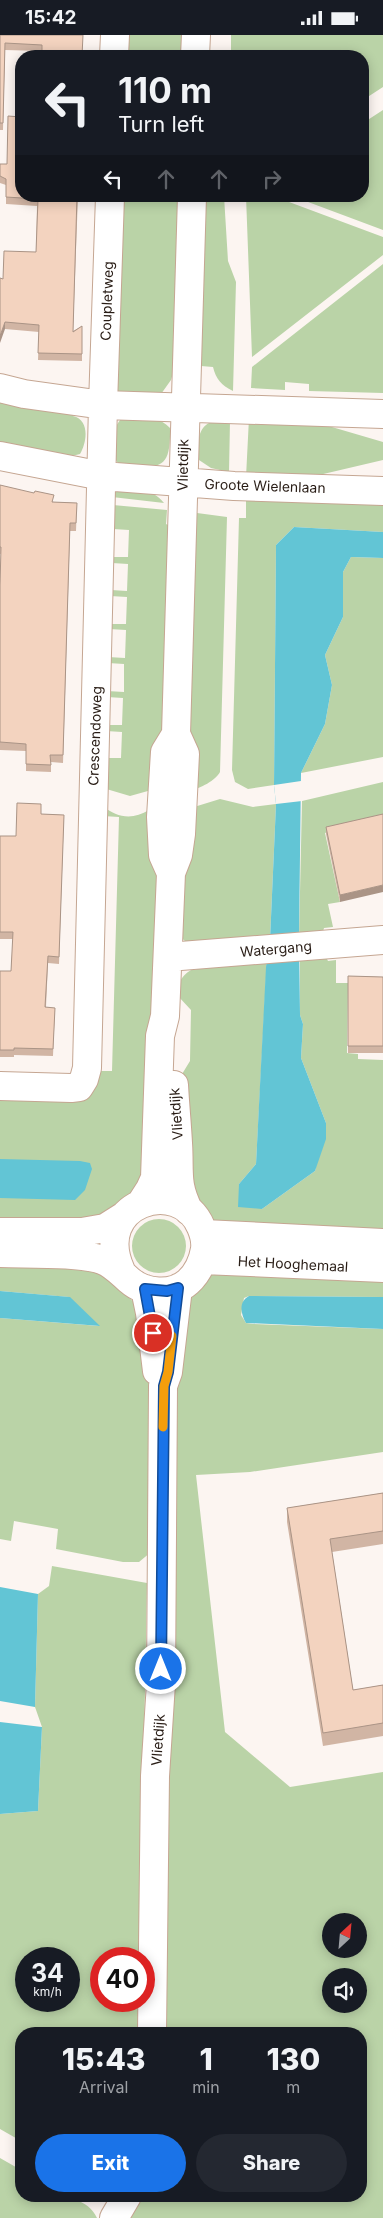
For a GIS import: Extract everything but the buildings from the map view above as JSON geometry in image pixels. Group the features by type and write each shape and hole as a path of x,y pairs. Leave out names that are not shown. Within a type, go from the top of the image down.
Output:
{"street":[{"path":"114,50 115,35"},
{"path":"196,35 196,50"},
{"name":"Coupletweg","path":"103,405 110,202"},
{"name":"Vlietdijk","path":"132,1209 150,1189 154,1178 160,1036 165,1016 171,873 163,855 161,817 165,752 176,734 184,408 192,202"},
{"path":"0,388 24,394 103,405 383,414"},
{"name":"Crescendoweg","path":"0,1086 78,1087 84,1079 87,1067 103,405"},
{"name":"Groote Wielenlaan","path":"0,456 102,476 183,482 383,491"},
{"name":"Watergang","path":"168,957 383,940"},
{"name":"Vlietdijk","path":"165,1016 171,1035 178,1145 178,1182 189,1211"},
{"path":"0,1232 82,1232 104,1229 132,1209 151,1200 177,1203 189,1211 198,1221 203,1247 196,1273 188,1282 178,1288 167,1291 145,1289 130,1281 121,1271 115,1259 113,1246 116,1231 132,1209"},
{"name":"Het Hooghemaal","path":"203,1247 383,1243"},
{"name":"Het Hooghemaal","path":"203,1247 383,1268"},
{"path":"0,1253 82,1257 103,1260 121,1271"},
{"name":"Vlietdijk","path":"152,2027 155,1776 161,1683 164,1386 168,1372 178,1288"},
{"name":"Vlietdijk","path":"145,1289 157,1371 164,1386"},
{"path":"114,2218 123,2202"}],"green space":[{"path":"128,35 186,35 186,50 127,50"},
{"path":"231,35 383,35 383,87 369,96 369,50 231,50"},
{"path":"383,110 383,230 308,202 369,202 369,119"},
{"path":"123,202 181,202 176,363 171,380 161,394 130,398 118,391 117,367"},
{"path":"201,202 224,202 228,261 236,282 233,391 220,381 213,367 201,366 199,362"},
{"path":"246,202 289,202 383,237 383,255 252,357"},
{"path":"383,264 383,393 309,391 309,384 285,382 285,390 251,388 252,367"},
{"path":"0,396 74,410 73,416 78,418 85,427 84,444 80,454 72,456 71,462 0,448"},
{"path":"123,417 154,418 170,428 170,442 165,460 153,466 121,467 114,455 112,442 115,428"},
{"path":"249,418 308,420 383,442 383,460 302,479 246,477"},
{"path":"230,421 229,472 211,468 199,460 199,436 208,423"},
{"path":"118,486 149,492 164,503 112,497"},
{"path":"246,498 383,503 383,532 294,527 276,545 274,785 248,789 235,782 232,770 239,518 246,518"},
{"path":"113,505 167,510 166,524 170,526 163,725 155,789 130,796 103,788 104,758 121,758 122,732 106,731 106,725 122,725 123,698 107,697 107,691 124,692 124,664 108,663 108,657 125,658 126,630 109,629 110,624 126,624 127,597 110,596 111,590 127,591 128,564 112,563 112,557 128,557 129,530 113,529"},
{"path":"197,513 227,517 220,772 207,784 190,790 187,734 192,527 196,527"},
{"path":"351,557 383,558 383,757 301,773 325,724 332,685 325,655 343,617 343,572"},
{"path":"383,782 383,814 325,833 340,902 328,904 333,927 324,928 322,935 299,937 302,801"},
{"path":"220,799 253,807 276,804 270,940 191,946 179,936 181,866 194,807"},
{"path":"103,806 114,813 125,816 137,815 149,810 158,861 148,1171 133,1192 89,1224 0,1223 0,1095 96,1071 112,1071 119,817 103,816"},
{"path":"300,957 326,957 328,961 336,960 336,983 348,983 347,1053 358,1054 358,1059 383,1060 383,1236 211,1222 192,1197 179,1079 190,1061 191,1010 178,996 180,981 191,970 267,959 256,1164 239,1184 262,1209 315,1171 326,1123 301,1058 303,1024 300,1015"},
{"path":"159,1219 169,1221 178,1227 184,1236 186,1246 184,1256 178,1265 169,1271 159,1273 149,1271 140,1265 134,1256 132,1246 134,1236 140,1227 149,1221"},
{"path":"0,1260 98,1268 142,1310 155,1413 151,1552 139,1562 123,1562 56,1549 58,1529 14,1521 11,1541 0,1539 0,1318 99,1326 69,1297 0,1291"},
{"path":"214,1272 383,1272 383,1297 249,1296 244,1298 241,1315 246,1323 253,1324 383,1329 383,1452 250,1472 196,1475 225,1732 290,1787 383,1772 383,2218 126,2218 135,2202 367,2202 367,2027 161,2027 175,1399 188,1303 201,1285"},
{"path":"52,1566 147,1583 140,1947 90,1947 90,2012 139,2012 138,2027 15,2027 15,2138 0,2129 0,1814 38,1811 42,1727 35,1707 38,1594 49,1586"},
{"path":"0,2158 15,2167 15,2202 82,2202 91,2209 97,2218 0,2218"}],"water":[{"path":"294,527 383,532 383,558 351,557 343,572 343,617 325,655 332,685 325,724 301,773 299,937 300,1015 303,1024 301,1058 326,1123 326,1139 315,1171 262,1209 238,1207 239,1184 256,1164 266,967 270,940 276,804 274,785 276,545"},
{"path":"0,1159 80,1161 90,1163 92,1169 85,1190 75,1200 0,1198"},
{"path":"0,1291 70,1297 100,1326 0,1318"},
{"path":"249,1296 383,1297 383,1329 246,1323 242,1305 243,1301"},
{"path":"0,1587 38,1594 35,1707 0,1701"},
{"path":"0,1722 42,1727 38,1811 0,1814"}],"pier":[{"path":"301,781 302,801 276,804 274,785"}],"slow traffic":[{"path":"163,1427 164,1386 168,1372 172,1336"}],"route":[{"path":"153,1333 145,1289 156,1292 178,1288 168,1372 164,1386 161,1669"}]}
